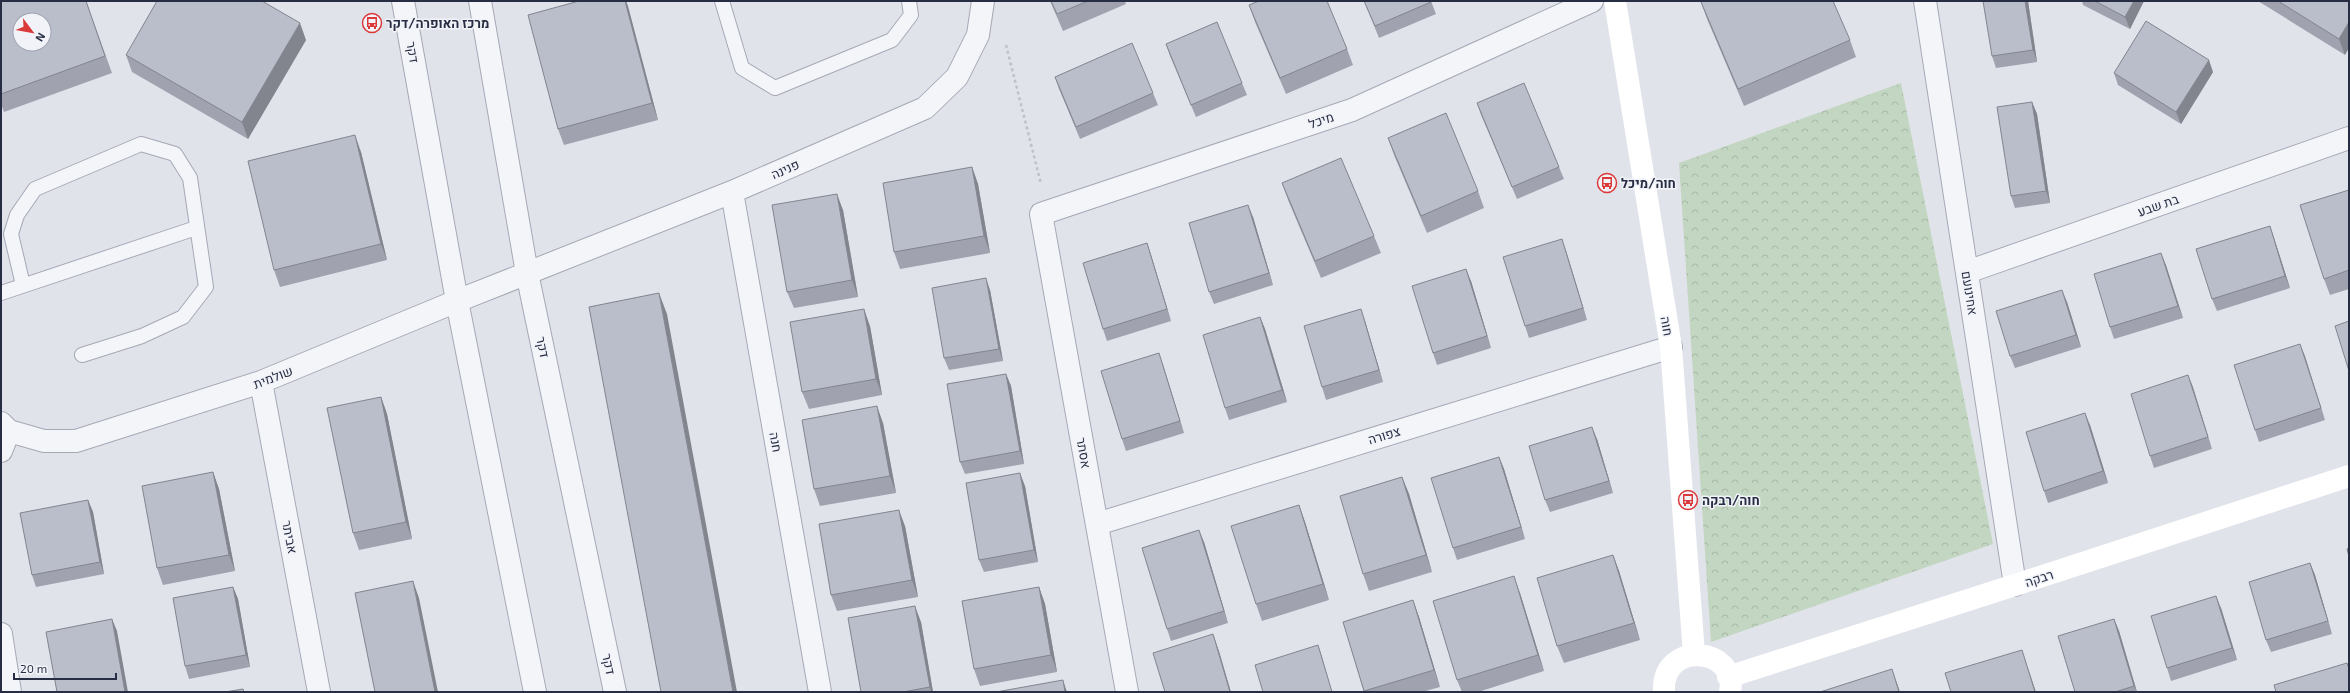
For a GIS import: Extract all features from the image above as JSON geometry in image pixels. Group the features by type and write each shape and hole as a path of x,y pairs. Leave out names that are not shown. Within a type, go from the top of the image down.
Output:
{"street":[{"name":"דקר","path":"403,1 457,301 535,692"},
{"name":"דקר","path":"480,1 527,273 615,692"},
{"name":"פנינה","path":"527,273 732,192 925,108 956,76 978,35 983,1"},
{"name":"מיכל","path":"1044,213 1352,110 1592,1"},
{"name":"חוה","path":"1615,1 1671,347 1694,654"},
{"name":"אחינועם","path":"1925,1 2015,585"},
{"name":"בת שבע","path":"1967,272 2349,138"},
{"name":"חנה","path":"732,192 820,692"},
{"name":"אסתר","path":"1044,213 1127,692"},
{"name":"שולמית","path":"5,427 44,441 76,441 261,382 527,273"},
{"name":"צפורה","path":"1097,524 1671,347"},
{"name":"אביתר","path":"261,382 319,692"},
{"path":"1,452 5,427"},
{"name":"רבקה","path":"1729,684 2015,585 2349,476"},
{"path":"1,634 10,692"},
{"path":"1664,692 1666,675 1671,667 1686,656 1694,654 1711,657 1719,662 1729,684"}],"lane":[{"path":"727,3 742,68 775,88 892,40 911,15 909,1"},
{"path":"23,285 11,234 17,215 35,189 141,144 175,154 190,178 196,228 206,286 183,317 142,336 82,355"},
{"path":"1,292 196,228"}],"path":[{"path":"1004,39 1044,213"}],"green space":[{"path":"1901,83 1993,544 1711,642 1679,163"}],"building":[{"path":"1,1 86,1 105,56 1,94"},
{"path":"157,1 262,1 300,23 242,122 126,55"},
{"path":"579,1 625,1 652,103 558,129 528,15"},
{"path":"1051,1 1088,1 1057,14"},
{"path":"1259,1 1327,1 1347,49 1280,78 1249,5"},
{"path":"1364,1 1431,1 1431,2 1375,26"},
{"path":"1833,1 1850,40 1738,89 1701,2"},
{"path":"1983,1 2025,1 2033,50 1992,56"},
{"path":"2095,1 2134,1 2125,17"},
{"path":"2278,1 2349,1 2349,22 2339,39"},
{"path":"2146,21 2209,60 2176,112 2114,73"},
{"path":"1217,22 1242,83 1191,105 1166,44"},
{"path":"1132,43 1153,93 1076,127 1055,77"},
{"path":"1524,83 1559,167 1512,187 1477,103"},
{"path":"2032,102 2046,191 2011,196 1997,107"},
{"path":"1446,113 1478,191 1421,216 1388,138"},
{"path":"355,135 381,244 274,270 248,161"},
{"path":"1341,158 1374,236 1315,261 1282,183"},
{"path":"972,167 984,236 894,252 883,183"},
{"path":"2349,190 2349,270 2324,279 2300,205"},
{"path":"837,194 852,280 787,292 772,205"},
{"path":"1248,205 1269,273 1209,292 1189,223"},
{"path":"2270,226 2285,276 2212,299 2196,249"},
{"path":"1562,239 1583,308 1525,326 1503,257"},
{"path":"1147,243 1167,309 1103,329 1083,263"},
{"path":"2161,253 2178,306 2110,327 2094,274"},
{"path":"1466,269 1487,336 1433,353 1412,286"},
{"path":"986,278 999,349 944,358 932,288"},
{"path":"2062,290 2076,335 2010,356 1996,311"},
{"path":"659,293 733,692 661,692 589,307"},
{"path":"864,309 876,379 802,392 790,322"},
{"path":"1361,309 1379,370 1322,387 1304,326"},
{"path":"1260,317 1282,390 1225,408 1203,335"},
{"path":"2349,321 2349,371 2335,326"},
{"path":"2300,344 2321,408 2255,430 2234,365"},
{"path":"1159,353 1180,421 1122,439 1101,371"},
{"path":"1006,374 1020,451 960,462 947,384"},
{"path":"2188,375 2208,437 2150,456 2131,394"},
{"path":"381,397 406,522 353,533 327,408"},
{"path":"877,406 890,476 814,489 802,420"},
{"path":"2085,413 2103,471 2044,491 2026,432"},
{"path":"1592,427 1609,481 1545,500 1529,446"},
{"path":"1499,457 1521,527 1453,548 1431,478"},
{"path":"213,472 229,555 157,568 142,486"},
{"path":"1020,473 1034,550 979,560 966,483"},
{"path":"1402,477 1426,555 1363,574 1340,496"},
{"path":"88,500 100,562 32,575 20,513"},
{"path":"1299,505 1323,584 1256,604 1231,526"},
{"path":"899,510 912,580 831,595 819,524"},
{"path":"1199,530 1224,611 1167,629 1142,548"},
{"path":"1613,555 1634,623 1557,646 1537,578"},
{"path":"2310,563 2328,621 2266,640 2249,582"},
{"path":"1514,576 1538,655 1457,680 1433,601"},
{"path":"413,581 435,692 375,692 355,593"},
{"path":"233,587 246,655 185,666 173,598"},
{"path":"1039,587 1051,655 974,669 962,601"},
{"path":"2216,596 2232,648 2167,668 2151,616"},
{"path":"1413,600 1434,670 1364,691 1343,622"},
{"path":"915,606 930,687 903,692 861,692 848,618"},
{"path":"112,619 125,692 57,692 46,632"},
{"path":"2114,619 2134,686 2115,692 2075,692 2058,636"},
{"path":"1213,634 1230,692 1165,692 1153,653"},
{"path":"1318,645 1332,692 1263,692 1255,665"},
{"path":"2022,650 2035,692 1951,692 1945,673"},
{"path":"2347,663 2349,669 2349,692 2276,692 2274,685"},
{"path":"1892,669 1899,692 1820,692"},
{"path":"1063,680 1065,692 996,692"},
{"path":"243,689 244,692 225,692"}],"place":[{"name":"מרכז האופרה/דקר","path":"372,23"},
{"name":"חוה/מיכל","path":"1607,183"},
{"name":"חוה/רבקה","path":"1688,500"}]}
